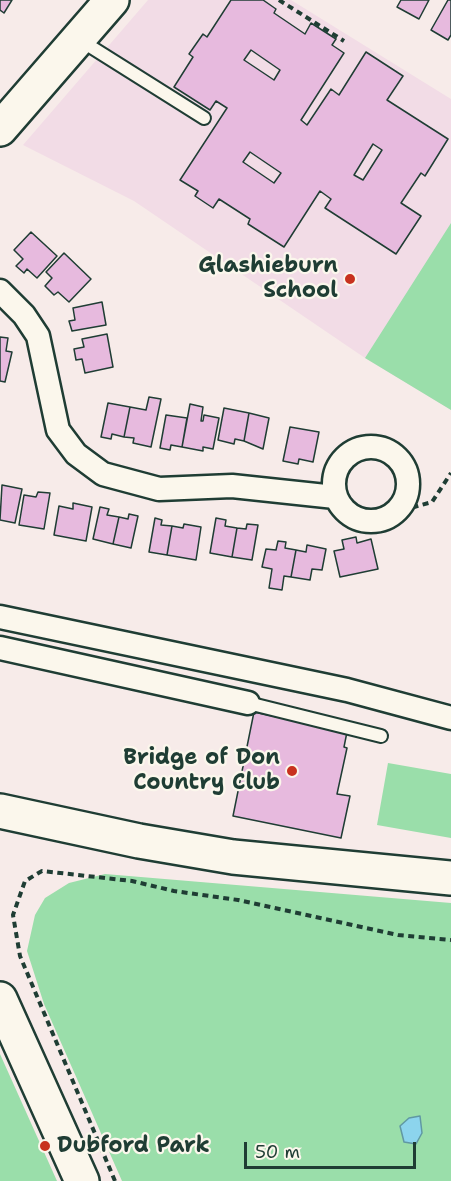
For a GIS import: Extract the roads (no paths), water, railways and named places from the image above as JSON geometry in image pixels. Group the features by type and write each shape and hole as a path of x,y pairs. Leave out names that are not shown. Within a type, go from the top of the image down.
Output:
{"main road":[{"path":"0,129 112,0"},
{"path":"0,811 119,837 233,857 451,878"},
{"path":"0,999 82,1181"}],"street":[{"path":"0,291 24,315 38,336 58,430 76,454 88,465 103,474 159,489 232,486 335,497"},
{"path":"379,447 392,452 401,461 407,473 409,487 398,510 376,521 363,521 351,516 341,508 335,497 333,483 336,470 343,459 360,448 379,447"},
{"path":"0,617 347,690 451,718"},
{"path":"0,648 248,703"}],"lane":[{"path":"79,40 204,118"},
{"path":"248,703 381,736"}],"water":[{"path":"420,1116 422,1133 416,1144 404,1142 400,1126 409,1118"}],"place":[{"name":"Glashieburn School","path":"350,279"},
{"name":"Bridge of Don Country Club","path":"292,771"},
{"name":"Dubford Park","path":"45,1146"}]}
